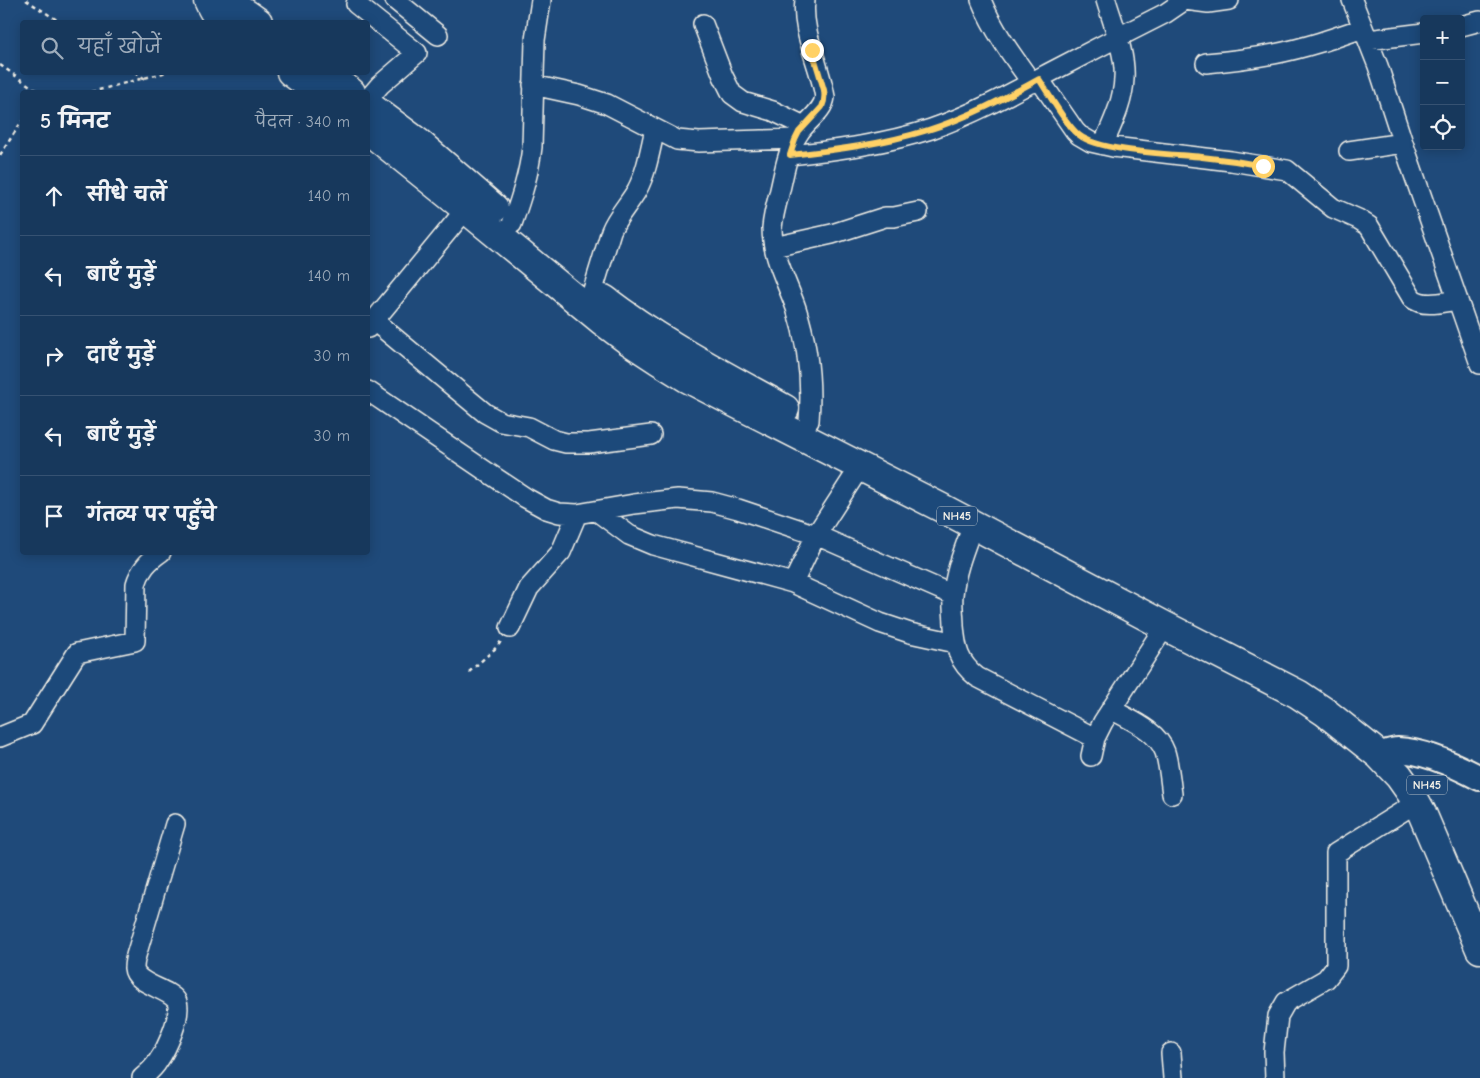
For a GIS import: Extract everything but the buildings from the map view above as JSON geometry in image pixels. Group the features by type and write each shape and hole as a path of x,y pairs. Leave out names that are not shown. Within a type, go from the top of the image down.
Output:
{"highway":[{"path":"225,5 254,20"},
{"path":"306,82 342,90"},
{"name":"NH45","path":"370,106 419,143 512,224 593,290 621,312 667,342 810,421 1314,683 1342,702 1387,752 1416,803 1480,949"},
{"name":"NH45","path":"370,132 629,341 687,378 1298,694 1414,768 1427,784 1448,827 1480,909"}],"main road":[{"path":"1387,752 1421,754 1441,760 1480,778"}],"street":[{"path":"395,0 438,35"},
{"path":"512,224 527,178 532,146 535,40 540,0"},
{"path":"805,0 804,9 808,35 825,96 822,107 796,140 772,226 774,247 806,344 810,376 810,421"},
{"path":"981,0 998,34 1075,131 1084,139 1103,145 1157,153 1231,160 1287,170 1334,208 1369,226 1412,298 1416,301 1428,303 1458,300"},
{"path":"1103,145 1118,108 1124,80 1123,60 1106,0"},
{"path":"533,86 594,99 620,110 677,140 686,142 796,140 827,151 873,144 929,129 970,114 1166,13 1185,0 1208,3 1229,0"},
{"path":"1352,0 1378,66 1458,300 1475,336 1480,364"},
{"path":"355,5 417,54 380,85 370,97"},
{"path":"1465,25 1480,21"},
{"path":"703,24 732,94 743,102 772,111 796,140"},
{"path":"1206,63 1274,54 1365,34 1420,34"},
{"path":"593,290 614,222 637,190 647,167 655,129"},
{"path":"1349,151 1403,143"},
{"path":"466,208 370,324 485,412 501,422 529,427 554,440 566,443 589,443 651,435"},
{"path":"774,247 832,234 885,217 918,212"},
{"path":"370,391 456,452 546,509 559,513 577,514 598,512 660,500 678,499 712,502 816,535 953,595"},
{"path":"793,583 816,535 860,467"},
{"path":"598,512 629,535 652,545 793,583 880,623 910,633 956,643"},
{"path":"510,628 529,588 561,552 577,514"},
{"path":"973,525 960,563 953,595 956,643 962,661 968,670 977,676 1093,747 1103,722 1165,626"},
{"path":"0,737 32,724 76,653 135,641 136,584 142,569 157,555"},
{"path":"1111,709 1146,730 1160,743 1165,752 1172,794"},
{"path":"1276,1078 1274,1052 1278,1016 1286,1002 1326,979 1336,966 1336,853 1416,803"},
{"path":"142,1078 151,1072 158,1062 178,1017 178,1005 175,1000 170,995 138,977 134,968 175,824"},
{"path":"1171,1053 1173,1078"}],"path":[{"path":"26,0 57,20"},
{"path":"0,64 36,90"},
{"path":"139,75 145,79"},
{"path":"99,90 158,75"},
{"path":"0,155 20,124"},
{"path":"469,672 498,646 510,628"}],"route":[{"path":"812,50 824,90 824,102 818,112 799,132 790,155 873,144 901,138 970,114 1039,79 1075,131 1091,142 1113,147 1231,160 1263,166"}]}
